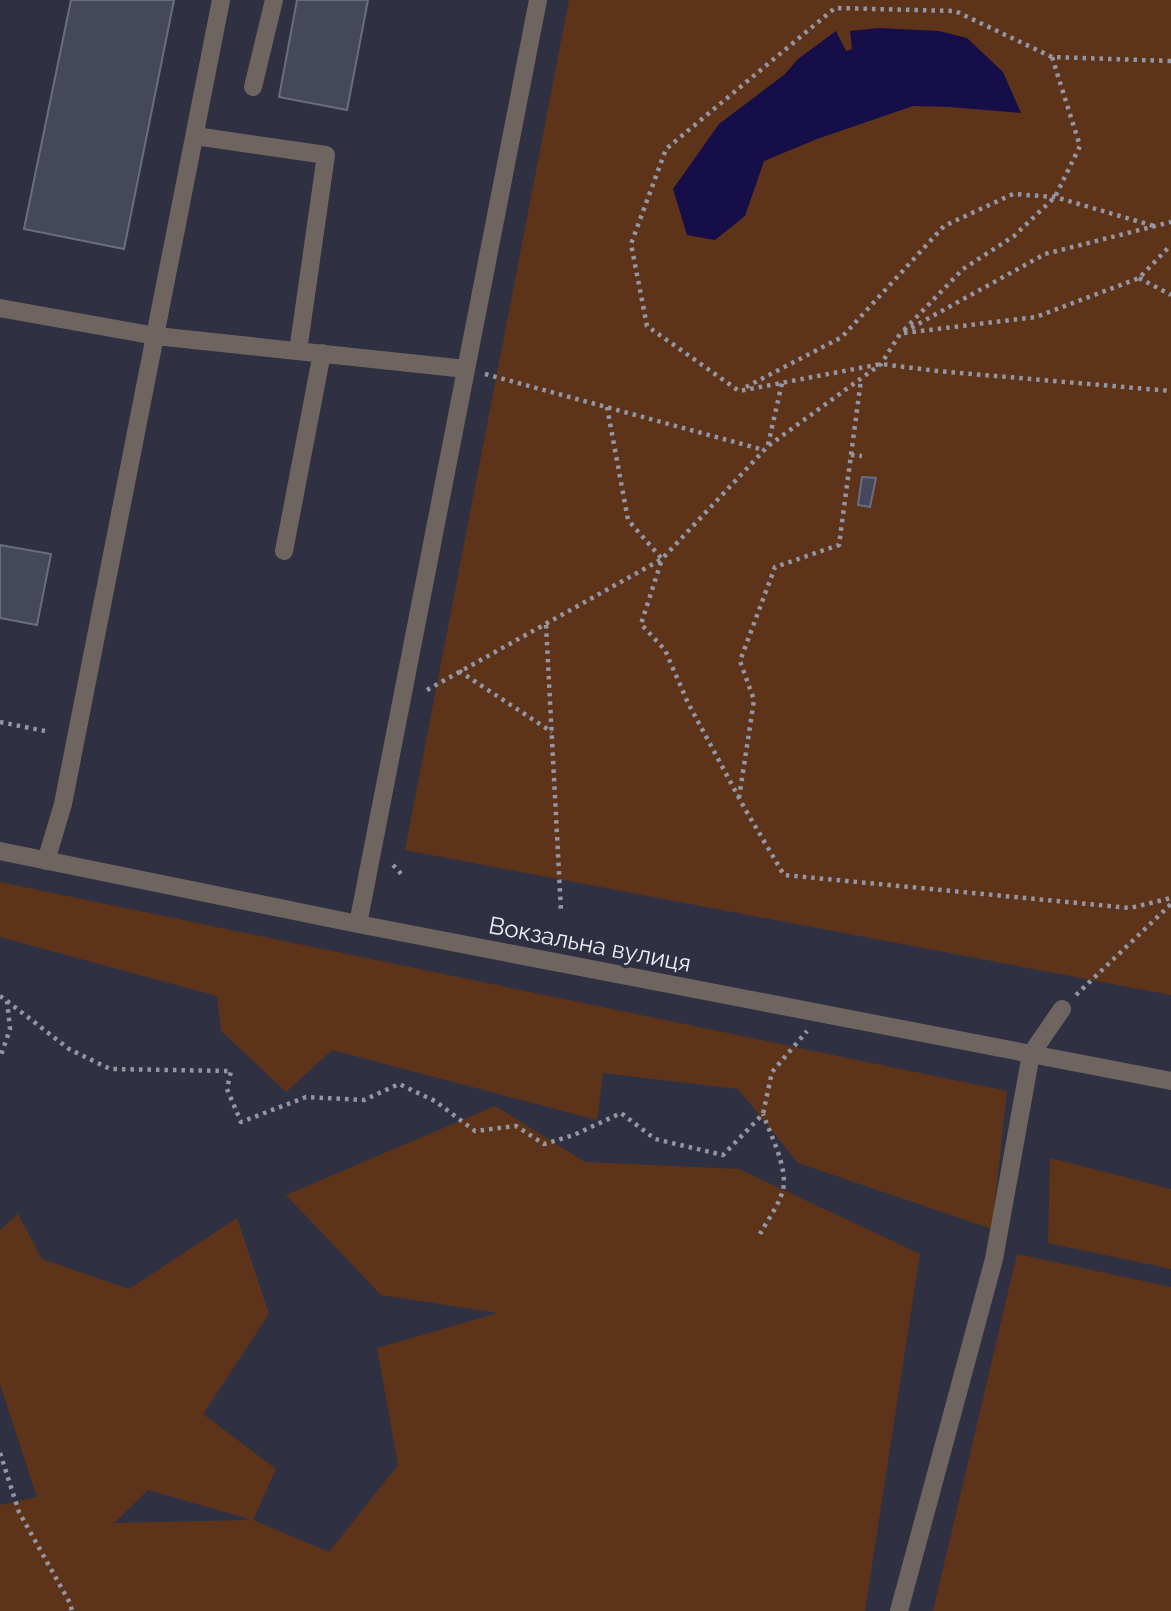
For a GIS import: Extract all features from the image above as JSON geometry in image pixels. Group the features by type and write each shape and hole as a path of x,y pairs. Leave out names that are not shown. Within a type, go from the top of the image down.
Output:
{"street":[{"path":"46,861 66,790 221,0"},
{"path":"253,87 274,0"},
{"path":"358,924 538,0"},
{"path":"195,136 326,155 298,351"},
{"path":"0,308 156,336 466,369"},
{"path":"284,551 322,353"},
{"name":"Вокзальна вулиця","path":"0,851 358,924 1171,1082"},
{"path":"899,1611 994,1259 1031,1054 1062,1009"}],"path":[{"path":"1171,61 1052,57 955,11 835,8 666,149 631,244 647,326 738,391 881,364 1171,391"},
{"path":"400,705 662,559 766,448 881,364 900,334 963,269 1014,236 1055,197 1080,146 1052,57"},
{"path":"738,391 842,337 944,226 1013,194 1055,197 1155,226"},
{"path":"900,334 1045,254 1171,222"},
{"path":"900,334 1036,317 1139,278 1171,245"},
{"path":"1139,278 1171,295"},
{"path":"466,369 766,448"},
{"path":"739,798 754,700 740,662 775,567 839,545 861,379"},
{"path":"766,448 782,383"},
{"path":"607,407 628,520 662,559"},
{"path":"851,456 862,456"},
{"path":"662,559 641,624 666,650 688,703 784,875 1130,908 1171,898"},
{"path":"546,625 561,911"},
{"path":"459,671 552,732"},
{"path":"0,722 45,731"},
{"path":"1062,1009 1171,904"},
{"path":"0,996 69,1049 110,1069 231,1072 227,1089 241,1122 306,1097 364,1100 399,1084 435,1101 475,1131 516,1126 544,1144 573,1135 621,1113 655,1139 723,1155 763,1114 772,1072 801,1040 819,1013"},
{"path":"0,1058 10,1029 7,1001"},
{"path":"760,1234 784,1185 779,1156 763,1114"},
{"path":"0,1453 19,1512 72,1611"}],"shaded area":[{"path":"569,0 1171,0 1171,995 405,850"},
{"path":"879,28 939,31 967,38 1003,72 1021,113 913,106 817,139 764,161 745,216 715,240 687,235 673,189 719,124 836,31 846,51 852,49 850,31"},
{"path":"0,882 1007,1091 992,1229 798,1163 738,1089 603,1073 597,1120 332,1050 286,1092 221,1031 217,996 0,937"},
{"path":"495,1106 585,1162 739,1169 920,1254 865,1611 0,1611 0,1505 37,1497 0,1384 0,1230 18,1214 42,1259 129,1289 237,1218 269,1314 203,1414 276,1469 253,1520 329,1552 398,1465 377,1348 498,1313 381,1295 286,1195","holes":["148,1490 249,1520 114,1523"]},
{"path":"1050,1158 1171,1189 1171,1269 1048,1243"},
{"path":"1017,1254 1171,1287 1171,1611 933,1611"}],"building":[{"path":"71,0 174,0 124,249 24,229"},
{"path":"297,0 368,0 347,110 279,97"},
{"path":"862,477 876,478 870,507 858,505"},
{"path":"0,545 51,554 37,625 0,618"}]}
